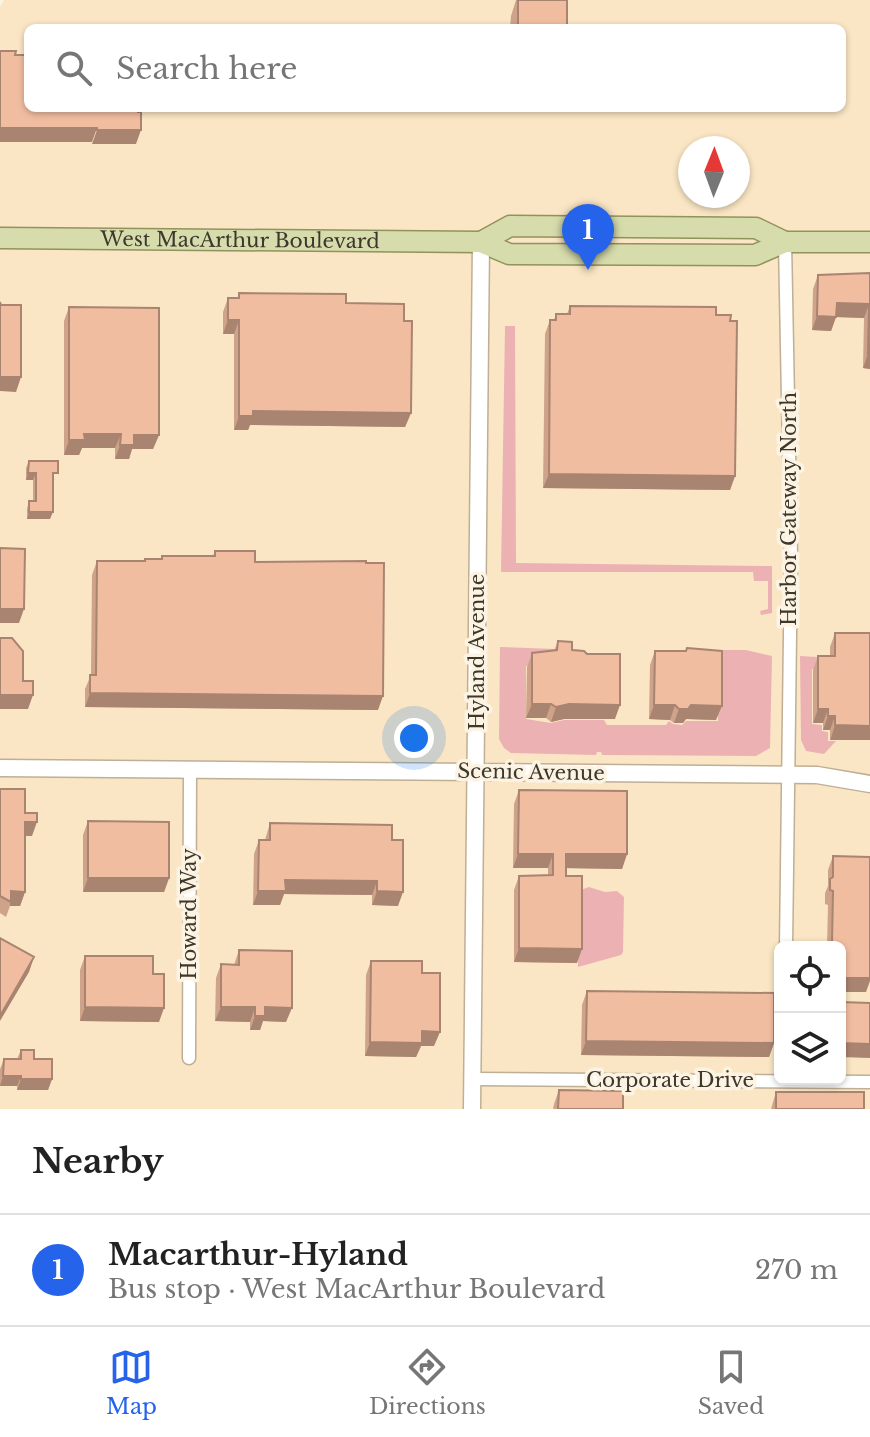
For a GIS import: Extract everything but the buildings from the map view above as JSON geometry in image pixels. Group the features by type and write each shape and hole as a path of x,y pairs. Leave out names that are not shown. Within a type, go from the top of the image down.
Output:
{"main road":[{"name":"West MacArthur Boulevard","path":"0,238 481,242 510,226 756,228 785,242 870,242"}],"street":[{"name":"Hyland Avenue","path":"472,1109 481,242"},
{"name":"Harbor Gateway North","path":"785,242 791,557 786,941"},
{"name":"Scenic Avenue","path":"0,768 817,775 870,784"},
{"name":"Howard Way","path":"189,1058 190,770"},
{"name":"Corporate Drive","path":"471,1079 774,1080"},
{"name":"Corporate Drive","path":"846,1081 870,1082"}],"shaded area":[{"path":"4,0 870,0 870,1109 0,1109 0,7"},
{"path":"505,326 515,326 516,563 772,566 772,613 761,615 760,611 768,609 768,581 754,581 753,572 501,572"},
{"path":"500,647 582,650 582,666 526,666 526,719 551,723 604,720 607,725 666,725 669,721 682,725 686,721 718,721 718,664 679,664 679,650 746,650 772,656 770,748 756,756 511,753 499,739"},
{"path":"800,656 817,657 816,669 812,669 812,724 822,725 822,731 828,732 828,741 836,741 824,754 806,751 801,740"},
{"path":"589,887 605,892 617,891 624,897 623,952 578,967 578,891"}],"place":[{"name":"Macarthur-Hyland","path":"588,270"}]}
